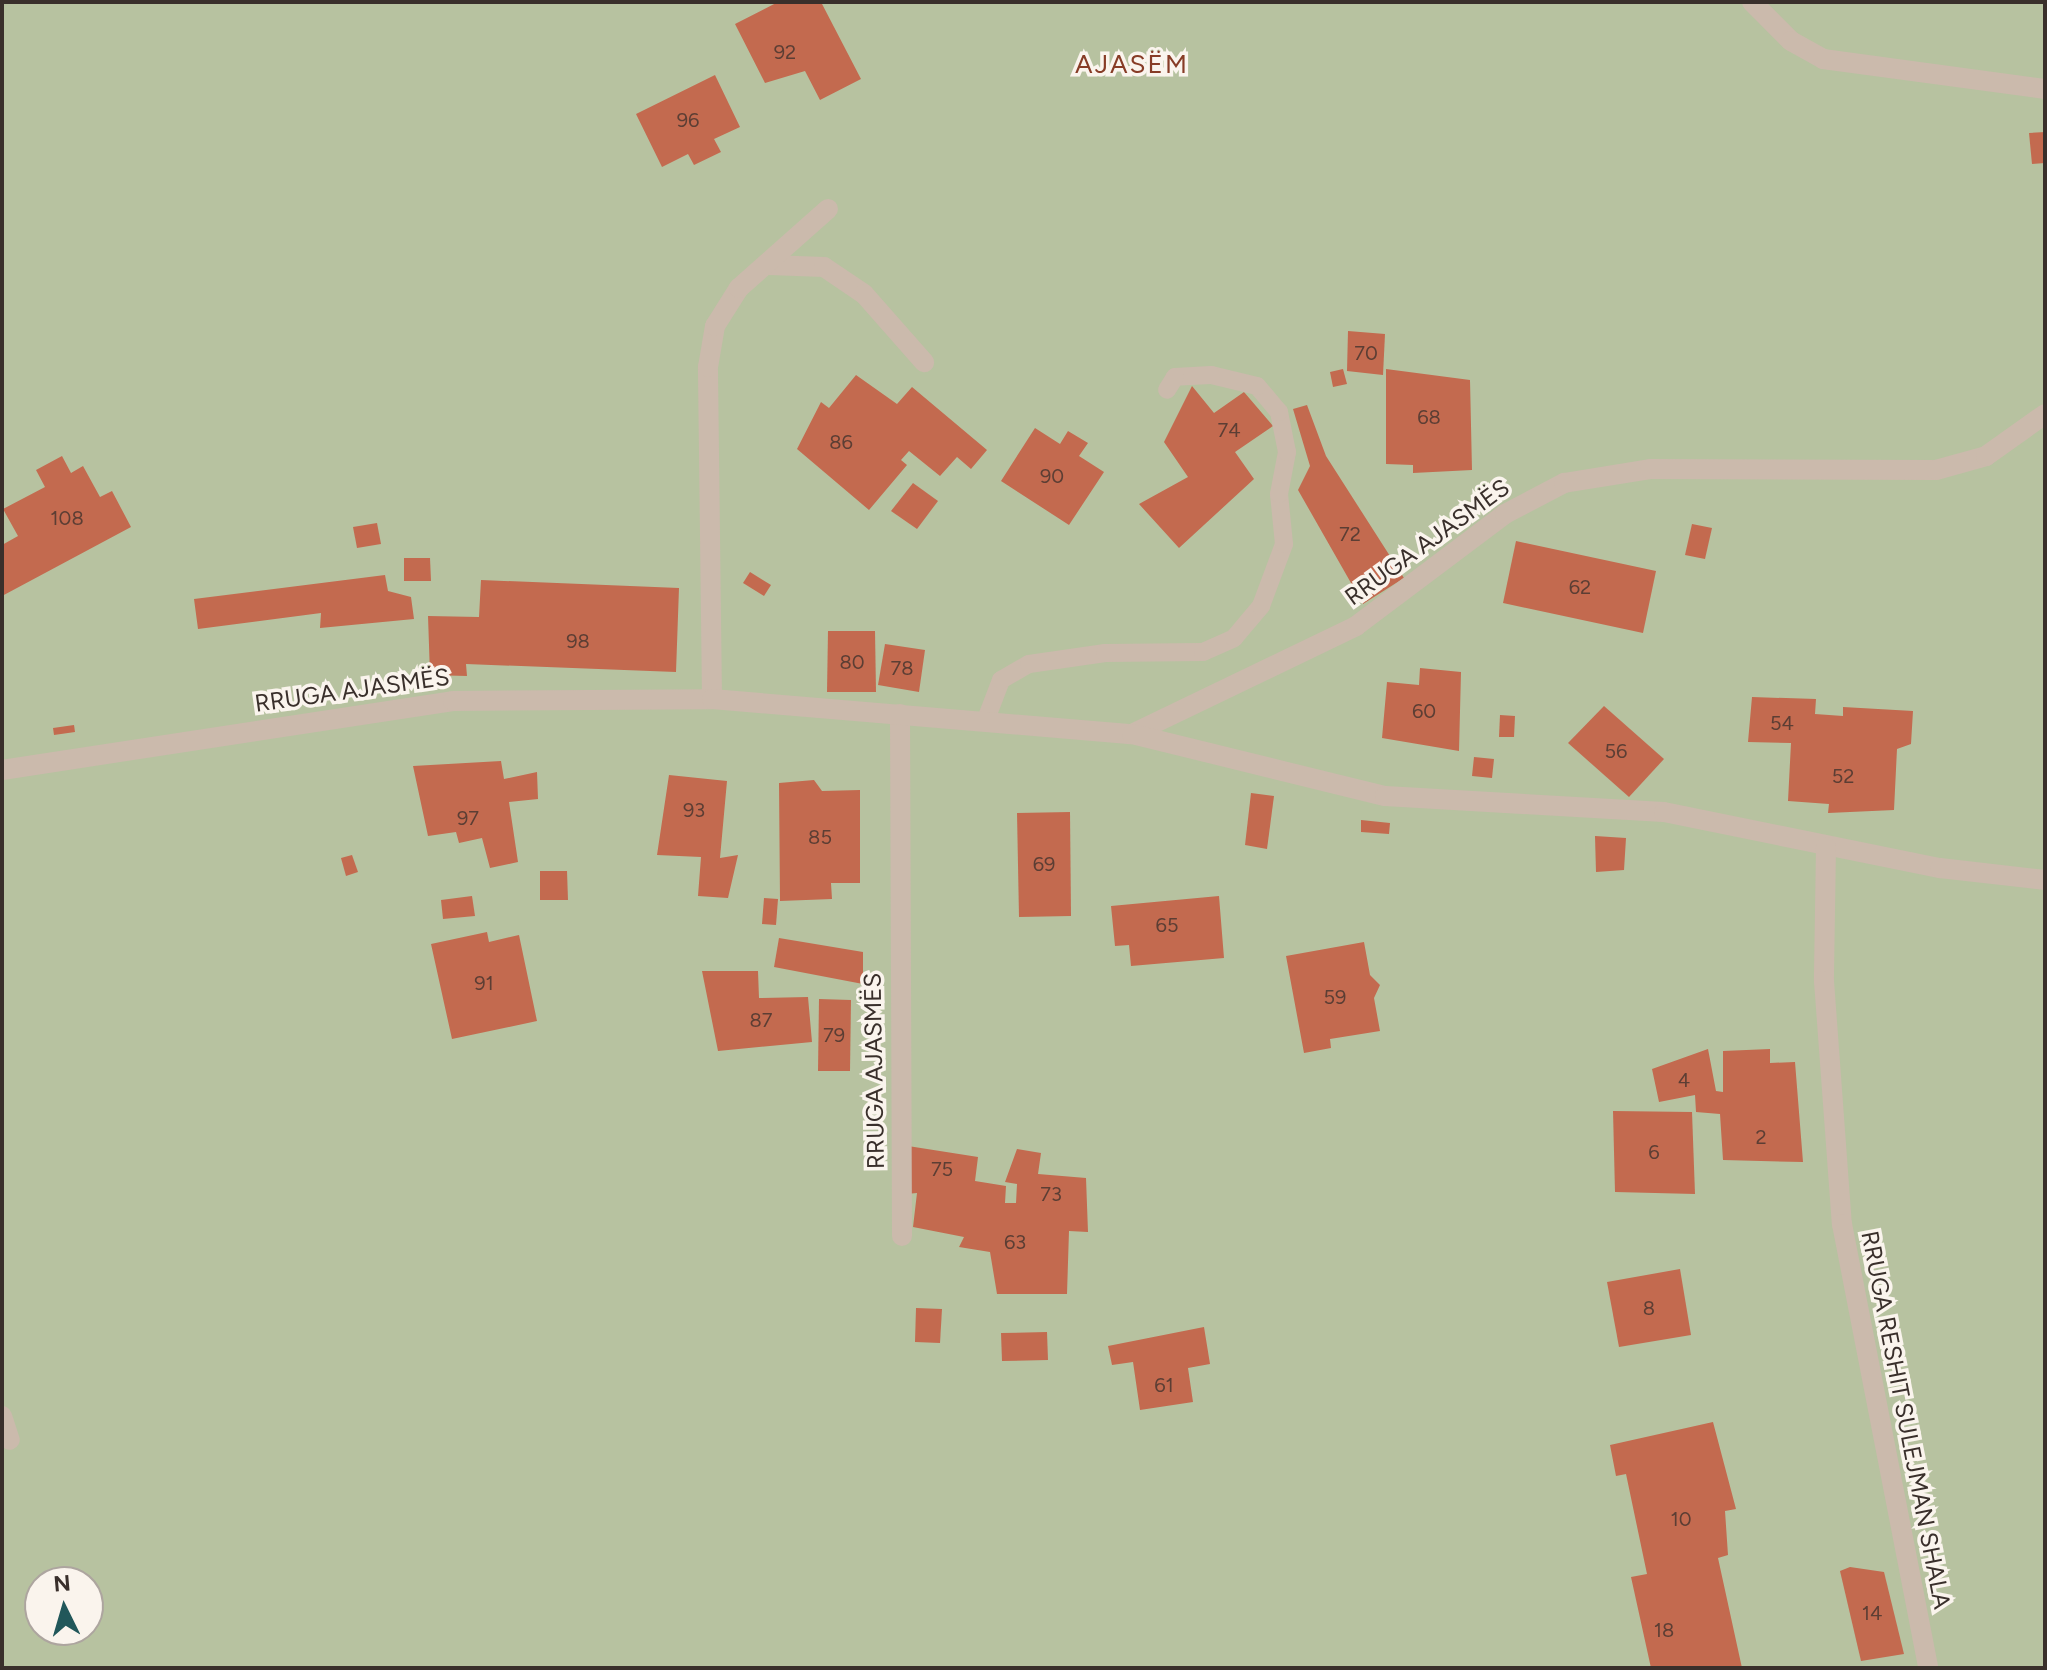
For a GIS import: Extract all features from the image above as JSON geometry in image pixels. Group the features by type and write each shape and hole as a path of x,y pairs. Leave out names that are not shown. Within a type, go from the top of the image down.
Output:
{"street":[{"path":"1752,2 1791,41 1823,59 2045,89"},
{"path":"712,699 708,367 715,326 739,288 769,265 828,209"},
{"path":"769,265 824,267 864,294 924,362"},
{"name":"RRUGA AJASMËS","path":"1132,734 1356,626 1505,514 1564,483 1650,469 1936,470 1986,456 2045,414"},
{"name":"RRUGA AJASMËS","path":"2,770 453,701 712,699 1132,734 1385,796 1664,812 1826,847 2045,880"},
{"name":"RRUGA AJASMËS","path":"900,714 902,1236"},
{"name":"RRUGA RESHIT SULEJMAN SHALA","path":"1826,847 1824,981 1842,1224 1928,1668"},
{"path":"2,1416 10,1440"}],"lane":[{"path":"985,722 1001,680 1029,664 1105,653 1203,652 1234,638 1261,606 1284,544 1279,494 1287,452 1279,412 1257,386 1211,375 1175,377 1167,390"}],"green space":[{"path":"2,2 2045,2 2045,1668 2,1668"}],"building":[{"path":"778,2 821,2 861,79 820,100 805,71 765,83 735,24"},
{"path":"715,75 740,127 714,139 721,152 694,165 688,154 662,167 636,114"},
{"path":"2045,132 2045,163 2032,164 2029,133"},
{"path":"1348,331 1385,334 1383,375 1347,371"},
{"path":"1343,369 1347,384 1333,387 1330,372"},
{"path":"1386,369 1470,380 1472,470 1413,473 1413,465 1386,464"},
{"path":"856,375 897,404 912,387 987,450 971,469 957,457 940,476 909,451 901,460 907,465 869,510 797,449 821,402 829,408"},
{"path":"1192,386 1214,413 1244,392 1273,426 1235,452 1254,479 1179,548 1139,504 1188,477 1164,442"},
{"path":"1307,405 1326,456 1404,578 1363,604 1298,490 1310,466 1293,409"},
{"path":"1035,428 1060,444 1068,431 1088,443 1079,456 1104,472 1069,525 1001,481"},
{"path":"62,456 71,473 83,466 100,497 112,491 131,527 2,596 2,545 18,536 3,509 45,487 36,470"},
{"path":"913,483 938,501 917,529 891,511"},
{"path":"377,523 381,544 357,548 353,527"},
{"path":"1692,524 1712,528 1705,559 1685,555"},
{"path":"1516,541 1656,571 1643,633 1503,603"},
{"path":"404,558 430,558 431,581 404,581"},
{"path":"750,572 771,585 764,596 743,583"},
{"path":"385,575 388,591 411,597 414,619 320,628 321,613 198,629 194,599"},
{"path":"481,580 679,588 676,672 466,664 467,676 430,675 428,616 479,617"},
{"path":"828,631 875,631 876,692 827,692"},
{"path":"885,644 925,650 919,692 878,685"},
{"path":"1420,668 1461,672 1459,751 1382,738 1387,682 1419,685"},
{"path":"1752,697 1816,699 1815,714 1843,716 1843,707 1913,711 1911,744 1897,749 1894,810 1828,813 1829,804 1788,801 1791,743 1748,742"},
{"path":"1604,706 1664,759 1629,797 1568,743"},
{"path":"1500,715 1515,716 1514,737 1499,737"},
{"path":"74,725 75,732 54,735 53,728"},
{"path":"1474,757 1494,759 1492,778 1472,776"},
{"path":"501,761 504,779 537,772 538,799 509,802 518,862 490,868 482,838 459,843 456,832 428,836 413,766"},
{"path":"669,775 727,781 720,858 738,855 728,898 698,896 701,857 657,855"},
{"path":"814,780 822,791 860,790 860,883 831,883 832,899 780,901 779,783"},
{"path":"1251,793 1274,796 1267,849 1245,845"},
{"path":"1070,812 1071,916 1019,917 1017,813"},
{"path":"1361,820 1390,823 1389,834 1361,832"},
{"path":"1595,836 1626,838 1624,870 1596,872"},
{"path":"352,855 358,872 346,876 341,858"},
{"path":"540,871 567,871 568,900 540,900"},
{"path":"472,896 475,916 443,919 441,900"},
{"path":"1219,896 1224,958 1131,966 1129,945 1115,946 1111,906"},
{"path":"764,898 778,899 776,925 762,924"},
{"path":"487,932 489,942 519,935 537,1021 452,1039 431,944"},
{"path":"779,938 863,952 863,984 774,967"},
{"path":"1364,942 1370,975 1380,985 1374,998 1380,1031 1330,1039 1331,1048 1304,1053 1286,956"},
{"path":"702,971 758,971 759,998 808,997 812,1042 718,1051"},
{"path":"819,999 851,1000 850,1071 818,1071"},
{"path":"1708,1049 1716,1091 1723,1092 1723,1051 1770,1049 1770,1063 1795,1062 1803,1162 1723,1160 1720,1114 1696,1112 1695,1095 1659,1102 1652,1069"},
{"path":"1613,1111 1692,1112 1695,1194 1615,1192"},
{"path":"908,1146 978,1157 975,1181 1006,1186 1005,1203 1016,1203 1017,1184 1005,1182 1017,1149 1041,1153 1038,1174 1086,1178 1088,1232 1069,1231 1067,1294 997,1294 990,1252 959,1247 964,1237 913,1227 917,1193 906,1194"},
{"path":"1680,1269 1691,1335 1619,1347 1607,1282"},
{"path":"916,1308 942,1309 940,1343 915,1342"},
{"path":"1204,1327 1210,1364 1188,1368 1193,1402 1140,1410 1133,1362 1112,1365 1108,1346"},
{"path":"1047,1332 1048,1360 1002,1361 1001,1333"},
{"path":"1713,1422 1736,1509 1725,1511 1728,1555 1718,1558 1742,1668 1651,1668 1631,1577 1647,1574 1626,1474 1616,1476 1610,1445"},
{"path":"1850,1567 1884,1572 1904,1654 1861,1661 1840,1571"}],"district":[{"name":"AJASËM","path":"1132,65"}]}
